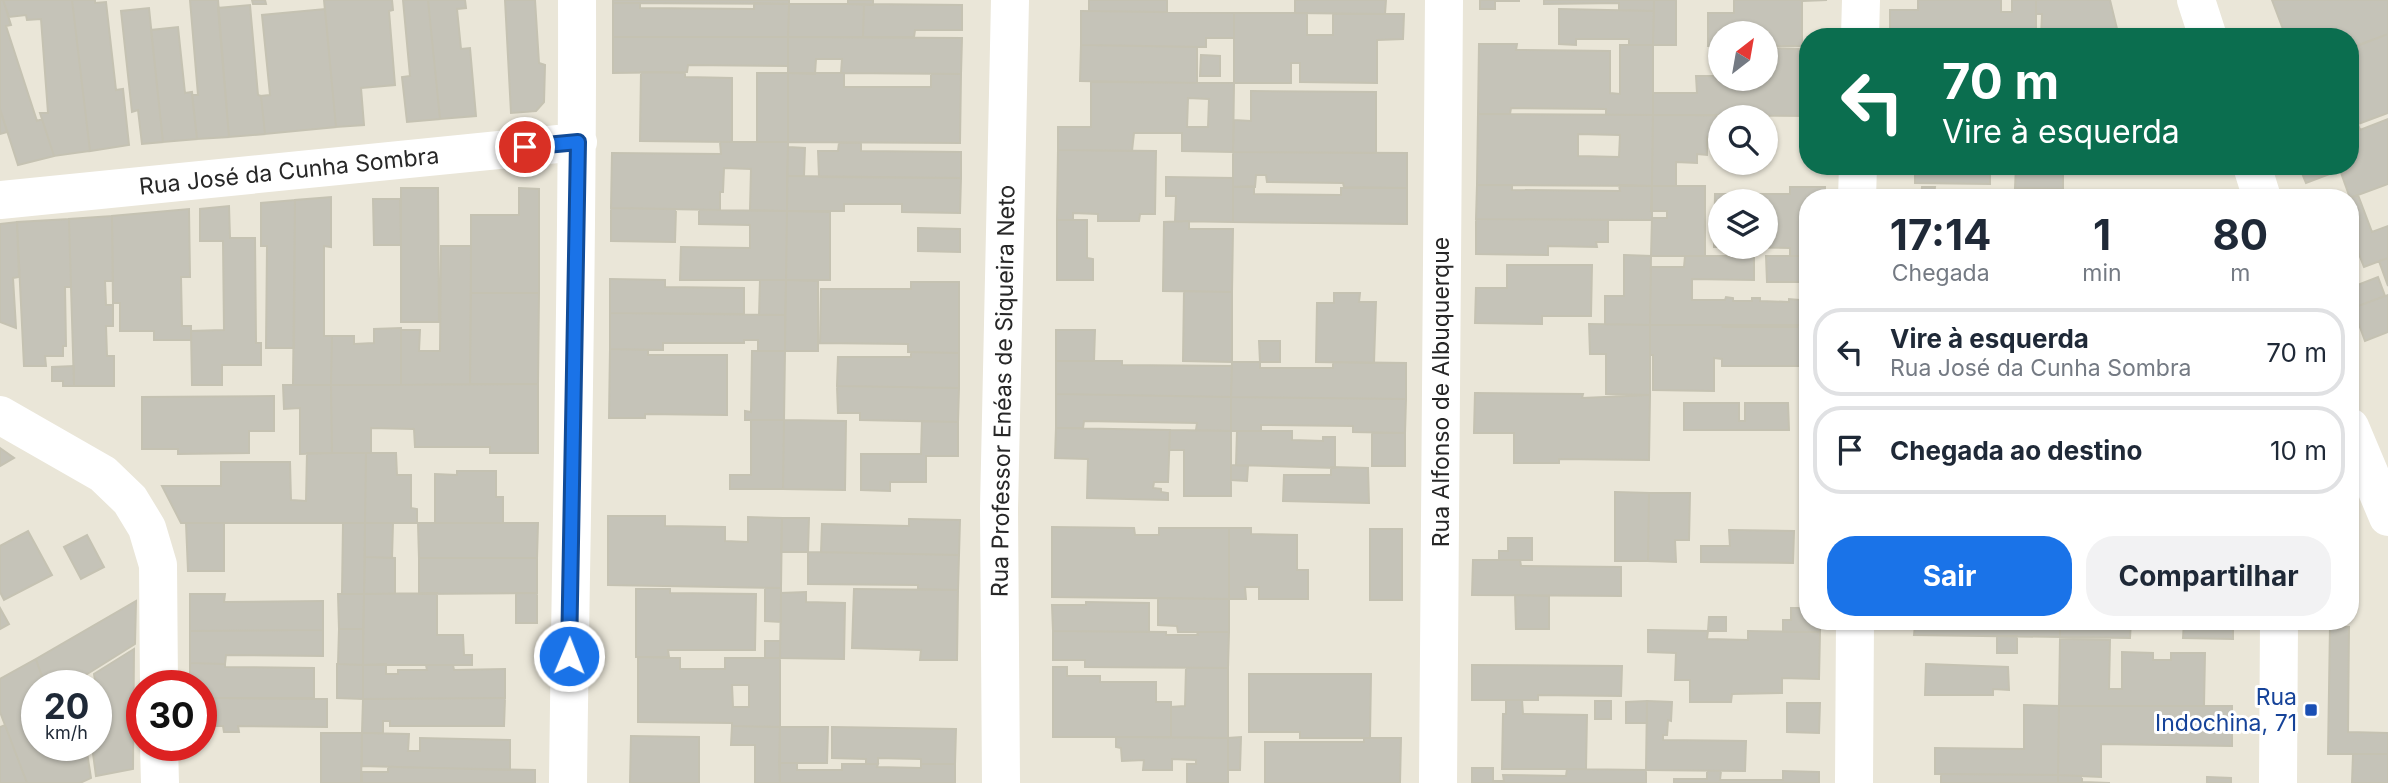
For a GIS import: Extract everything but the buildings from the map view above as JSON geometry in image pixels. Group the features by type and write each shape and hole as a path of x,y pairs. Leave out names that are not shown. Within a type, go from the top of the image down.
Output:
{"street":[{"path":"568,783 578,142 577,0"},
{"name":"Rua Professor Enéas de Siqueira Neto","path":"1000,783 999,509 1010,0"},
{"name":"Rua Alfonso de Albuquerque","path":"1438,783 1444,0"},
{"path":"1860,28 1861,0"},
{"path":"2196,0 2205,28"},
{"name":"Rua José da Cunha Sombra","path":"0,200 578,142"},
{"path":"0,415 103,474 130,500 147,528 158,565 159,670"},
{"path":"2359,448 2388,517"},
{"path":"1854,783 1855,630"},
{"path":"2278,783 2279,630"},
{"path":"159,761 160,783"}],"place":[{"name":"Rua Indochina, 71","path":"2311,710"}],"route":[{"path":"525,147 578,142 569,656"}]}
